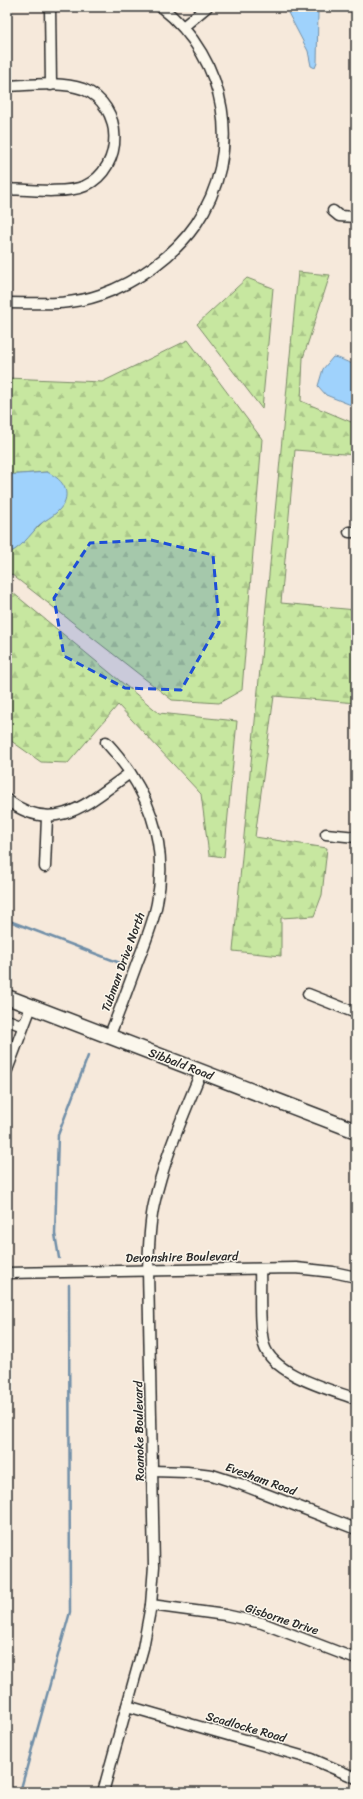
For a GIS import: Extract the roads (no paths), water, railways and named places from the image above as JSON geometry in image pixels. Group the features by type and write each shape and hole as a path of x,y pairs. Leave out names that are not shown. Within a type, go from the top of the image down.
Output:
{"street":[{"path":"50,7 51,85"},
{"path":"7,302 53,304 85,300 113,290 146,272 166,258 196,224 214,187 223,154 223,117 216,82 202,53 183,27 161,7"},
{"path":"183,27 207,7"},
{"path":"7,86 51,85 84,89 94,95 110,113 115,129 115,147 108,164 94,181 85,186 70,190 7,189"},
{"path":"333,211 339,216 356,217"},
{"name":"Tubman Drive North","path":"106,742 122,760 143,794 152,816 159,851 160,886 158,902 150,932 109,1037"},
{"path":"7,800 28,813 47,817 60,815 77,809 130,773"},
{"path":"45,867 47,817"},
{"path":"326,834 356,837"},
{"path":"308,994 356,1013"},
{"name":"Sibbald Road","path":"7,997 356,1131"},
{"path":"7,1070 31,1006"},
{"path":"7,1020 23,1026"},
{"name":"Roanoke Boulevard","path":"103,1792 143,1648 150,1605 154,1566 148,1270 149,1238 154,1205 162,1174 201,1072"},
{"name":"Devonshire Boulevard","path":"7,1273 296,1268 333,1272 356,1277"},
{"path":"260,1269 262,1334 264,1346 270,1356 279,1367 291,1374 356,1399"},
{"name":"Evesham Road","path":"152,1471 187,1472 226,1479 356,1529"},
{"name":"Gisborne Drive","path":"150,1605 225,1615 262,1623 356,1658"},
{"name":"Scadlocke Road","path":"127,1706 312,1759 356,1778"}],"water":[{"path":"285,7 315,7 318,13 317,63 315,68 311,66 308,51"},
{"path":"333,357 356,364 356,407 326,395 318,386 323,369"},
{"path":"47,472 59,479 63,484 66,494 65,500 57,512 39,525 20,546 7,553 7,475"}],"waterway":[{"path":"7,920 120,963"},
{"path":"59,1258 55,1234 58,1135 88,1056"},
{"path":"20,1792 70,1612 69,1285"}]}
